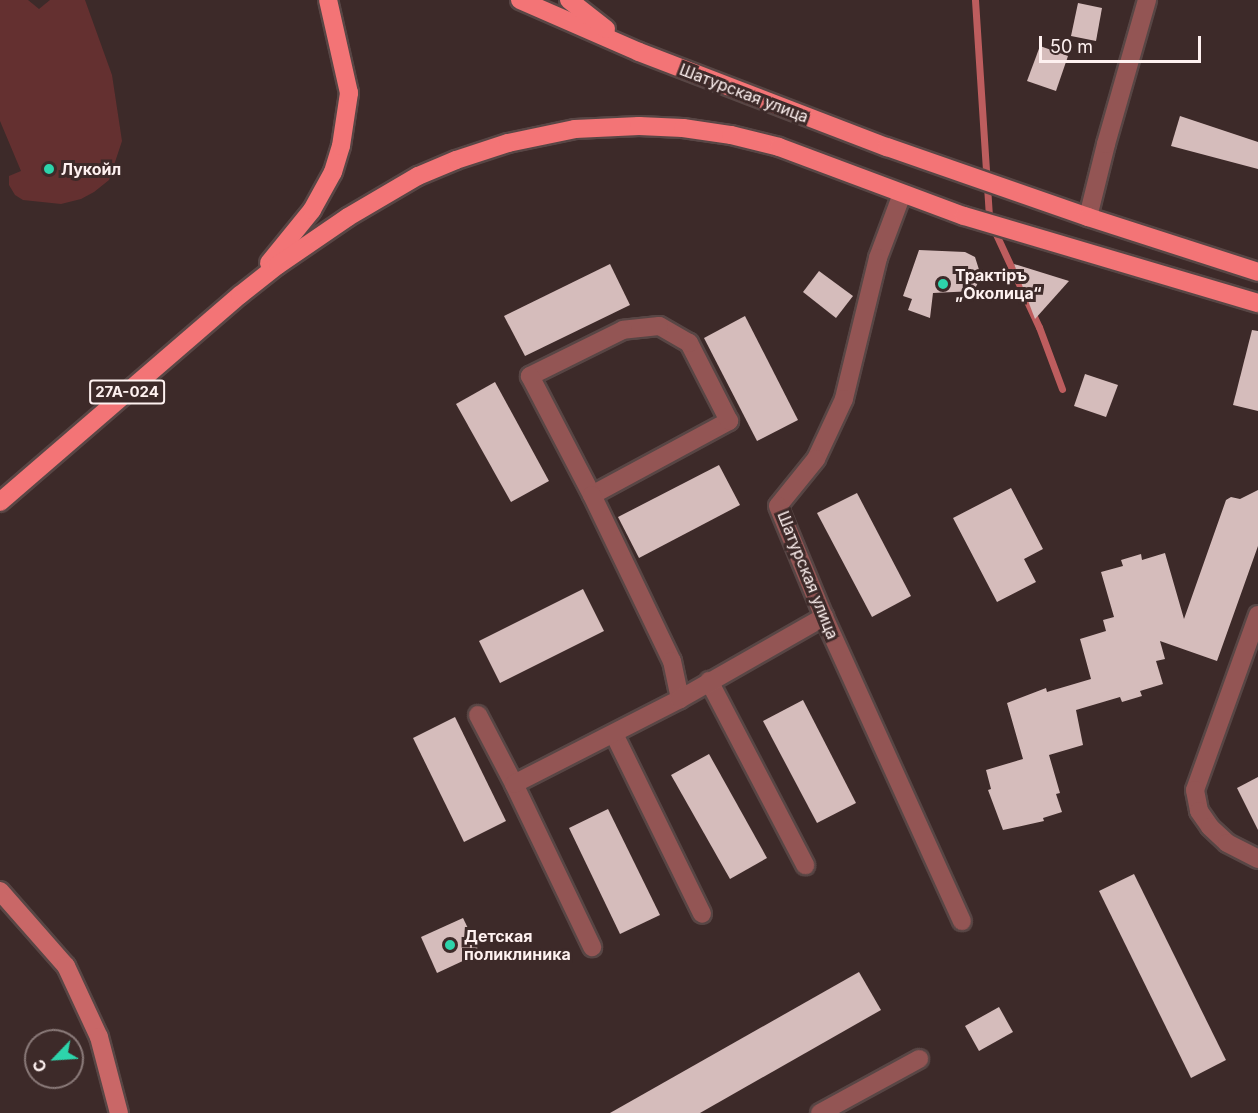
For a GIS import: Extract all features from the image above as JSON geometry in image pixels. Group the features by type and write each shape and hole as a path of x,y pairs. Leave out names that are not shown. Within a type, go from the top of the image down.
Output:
{"main road":[{"path":"248,288 312,210 333,172 341,146 349,93 328,0"},
{"path":"520,0 639,52"},
{"path":"570,0 591,19 639,52"},
{"name":"Шатурская улица","path":"639,52 836,128 1088,217 1258,272"},
{"path":"248,288 318,237 418,176 508,143 575,129 650,126 730,135 780,147 964,216 1258,303"},
{"name":"27А-024","path":"5,498 248,288"},
{"path":"0,511 5,498"},
{"path":"0,891 66,966 99,1037 119,1113"}],"street":[{"path":"1088,217 1147,0"},
{"name":"Шатурская улица","path":"902,194 878,258 844,399 816,459 778,506 824,617 962,921"},
{"path":"592,495 729,421 689,342 659,326 623,330 530,376 592,495 672,661 680,699"},
{"path":"1258,615 1195,790 1199,811 1210,827 1227,843 1258,859"},
{"path":"514,784 680,699 824,617"},
{"path":"709,681 805,865"},
{"path":"478,715 514,784 592,947"},
{"path":"614,734 702,914"},
{"path":"820,1113 919,1059"}],"shaded area":[{"name":"Лукойл","path":"0,0 28,0 39,9 50,0 85,0 112,75 122,141 109,180 81,199 61,204 23,200 15,195 9,185 9,176 21,171 0,121"}],"building":[{"path":"1078,3 1102,8 1096,41 1071,36"},
{"path":"1040,46 1068,56 1056,91 1027,81"},
{"path":"1180,116 1258,142 1258,169 1171,146"},
{"name":"Трактiръ „Околица“","path":"919,250 965,252 975,257 981,276 974,291 933,293 930,318 908,310 912,299 903,296"},
{"path":"610,264 630,305 525,356 504,316"},
{"path":"1014,264 1069,281 1035,319"},
{"path":"819,271 853,296 836,318 803,292"},
{"path":"745,316 798,420 757,441 704,338"},
{"path":"1252,330 1258,331 1258,411 1233,405"},
{"path":"1085,374 1118,385 1106,417 1074,406"},
{"path":"495,382 549,481 511,502 456,404"},
{"path":"719,465 740,505 639,558 618,517"},
{"path":"1011,488 1043,549 1024,559 1036,582 997,602 953,518"},
{"path":"1258,490 1258,546 1217,661 1160,641 1165,659 1156,661 1163,684 1140,691 1142,696 1122,702 1120,697 1076,710 1083,745 1049,755 1060,793 1056,794 1062,812 1043,818 1044,821 1003,830 988,790 991,789 986,770 1023,759 1007,703 1046,688 1047,692 1091,679 1080,639 1106,631 1103,620 1114,617 1101,572 1123,566 1121,560 1141,554 1142,560 1165,553 1184,619 1226,500 1231,497 1240,499"},
{"path":"857,493 911,596 872,617 817,513"},
{"path":"583,589 604,631 500,683 479,641"},
{"path":"803,700 856,803 817,823 763,721"},
{"path":"455,717 506,821 464,842 413,738"},
{"path":"709,754 767,858 730,879 671,775"},
{"path":"1258,777 1258,830 1237,788"},
{"path":"608,809 660,915 620,934 569,828"},
{"path":"1134,874 1226,1060 1191,1078 1099,891"},
{"name":"Детская поликлиника","path":"463,918 480,953 437,973 421,937"},
{"path":"859,972 881,1010 700,1113 610,1113"},
{"path":"999,1007 1013,1032 979,1051 965,1026"}],"waterway":[{"path":"975,0 989,219 1039,327 1062,389"}],"place":[{"name":"Лукойл","path":"49,169"},
{"name":"Трактiръ „Околица“","path":"943,284"},
{"name":"Детская поликлиника","path":"450,945"}]}
